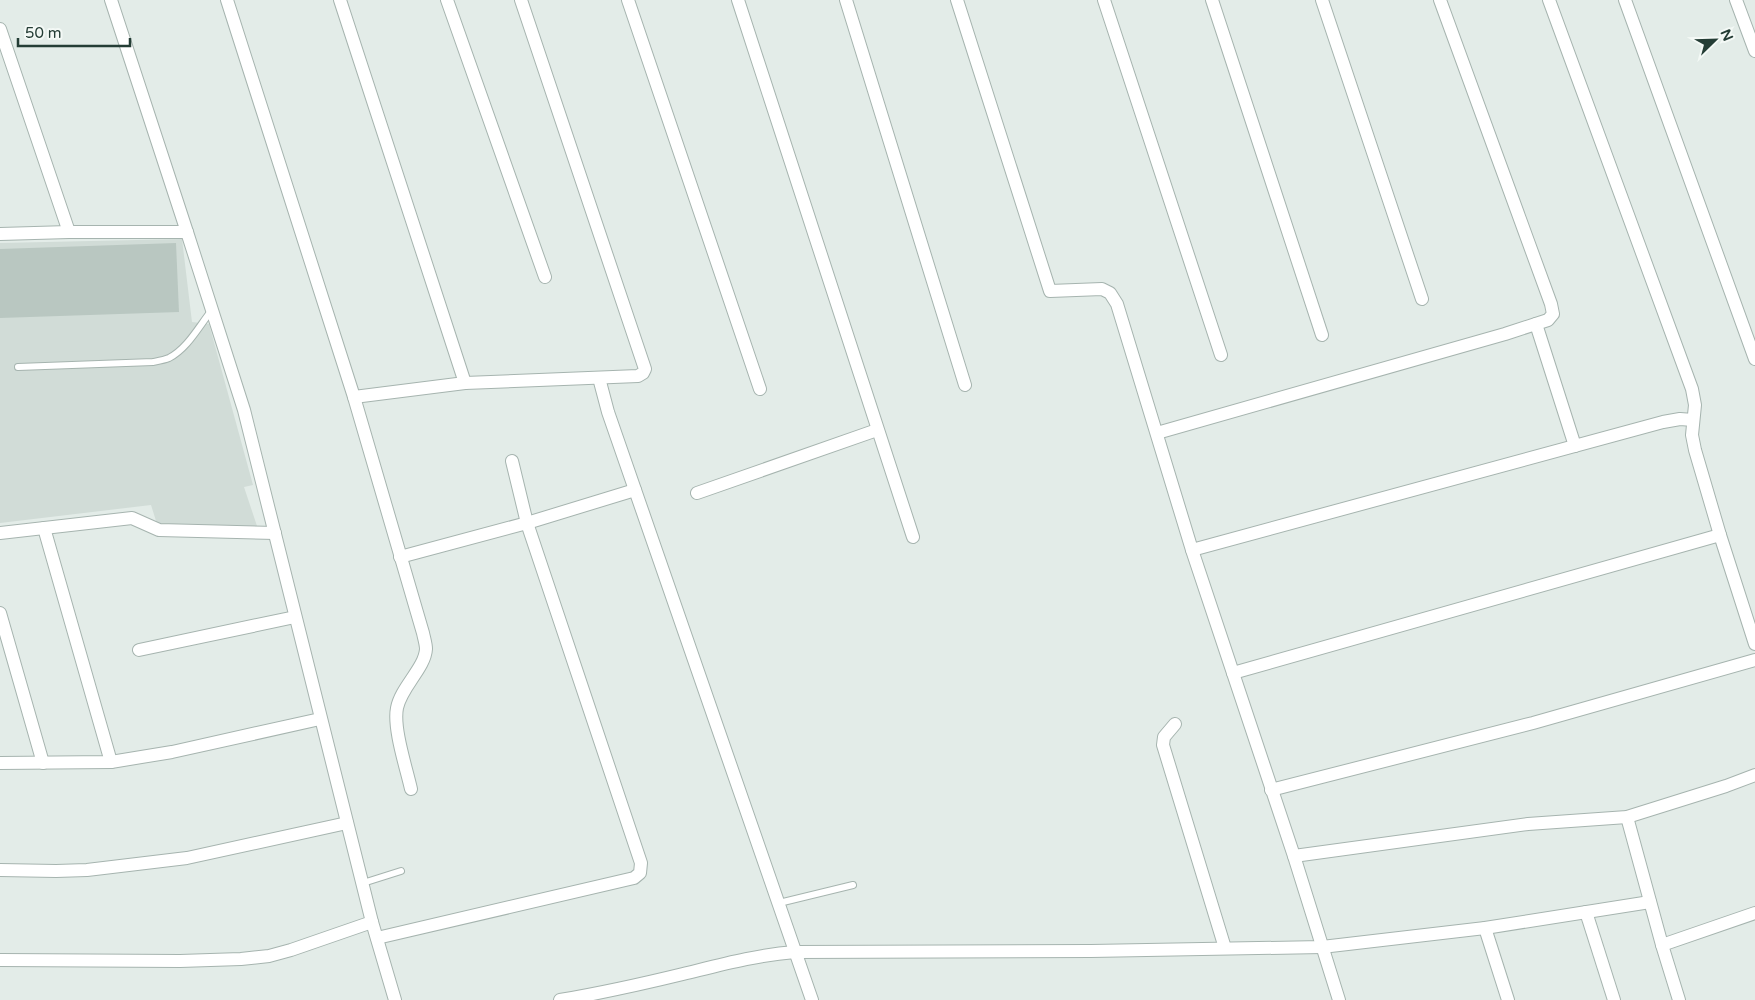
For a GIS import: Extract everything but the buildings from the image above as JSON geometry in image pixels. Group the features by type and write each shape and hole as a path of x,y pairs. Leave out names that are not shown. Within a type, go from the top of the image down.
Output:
{"street":[{"path":"111,0 244,410 320,719 372,922 395,1000"},
{"path":"227,0 354,397 426,648 423,661 411,677 397,706 396,721 411,789"},
{"path":"340,0 465,382"},
{"path":"447,0 545,277"},
{"path":"354,397 465,382 638,376 645,369 521,0"},
{"path":"628,0 760,388"},
{"path":"738,0 913,537"},
{"path":"846,0 965,385"},
{"path":"957,0 1050,291 1102,289 1110,294 1117,304 1192,550 1294,856 1339,1000"},
{"path":"1104,0 1221,355"},
{"path":"1212,0 1322,335"},
{"path":"1322,0 1422,299"},
{"path":"1157,433 1536,324 1548,320 1553,314 1551,304 1440,0"},
{"path":"1549,0 1692,389 1694,405 1692,435 1695,450 1755,644"},
{"path":"1625,0 1755,358"},
{"path":"1736,0 1755,51"},
{"path":"0,30 69,232"},
{"path":"0,234 187,232"},
{"path":"1536,324 1575,446"},
{"path":"599,378 602,395 812,1000"},
{"path":"1192,550 1664,422 1680,419 1692,420"},
{"path":"697,493 877,430"},
{"path":"377,938 634,878 640,873 641,863 527,523 512,461"},
{"path":"400,558 527,523 635,490"},
{"path":"0,533 132,518 159,530 275,532"},
{"path":"44,528 110,762"},
{"path":"1233,673 1720,535"},
{"path":"0,614 5,647 43,763"},
{"path":"139,650 295,616"},
{"path":"1271,790 1533,723 1755,660"},
{"path":"0,763 110,762 172,752 320,719"},
{"path":"1174,724 1164,737 1163,745 1225,948"},
{"path":"1294,856 1528,824 1627,817 1755,775"},
{"path":"1627,817 1678,1000"},
{"path":"0,870 87,870 187,858 347,823"},
{"path":"560,1000 771,954 795,952 1081,951 1322,946 1485,928 1650,902"},
{"path":"1586,912 1614,1000"},
{"path":"1662,945 1755,914"},
{"path":"0,960 180,961 242,959 269,956 291,950 372,922"},
{"path":"1485,928 1508,1000"}],"lane":[{"path":"18,367 153,362 168,358 179,350 193,335 212,310"},
{"path":"363,883 401,871"},
{"path":"779,903 853,884"}],"shaded area":[{"path":"182,239 192,322 209,324 253,485 244,487 257,526 157,524 151,505 0,523 0,243"}]}
